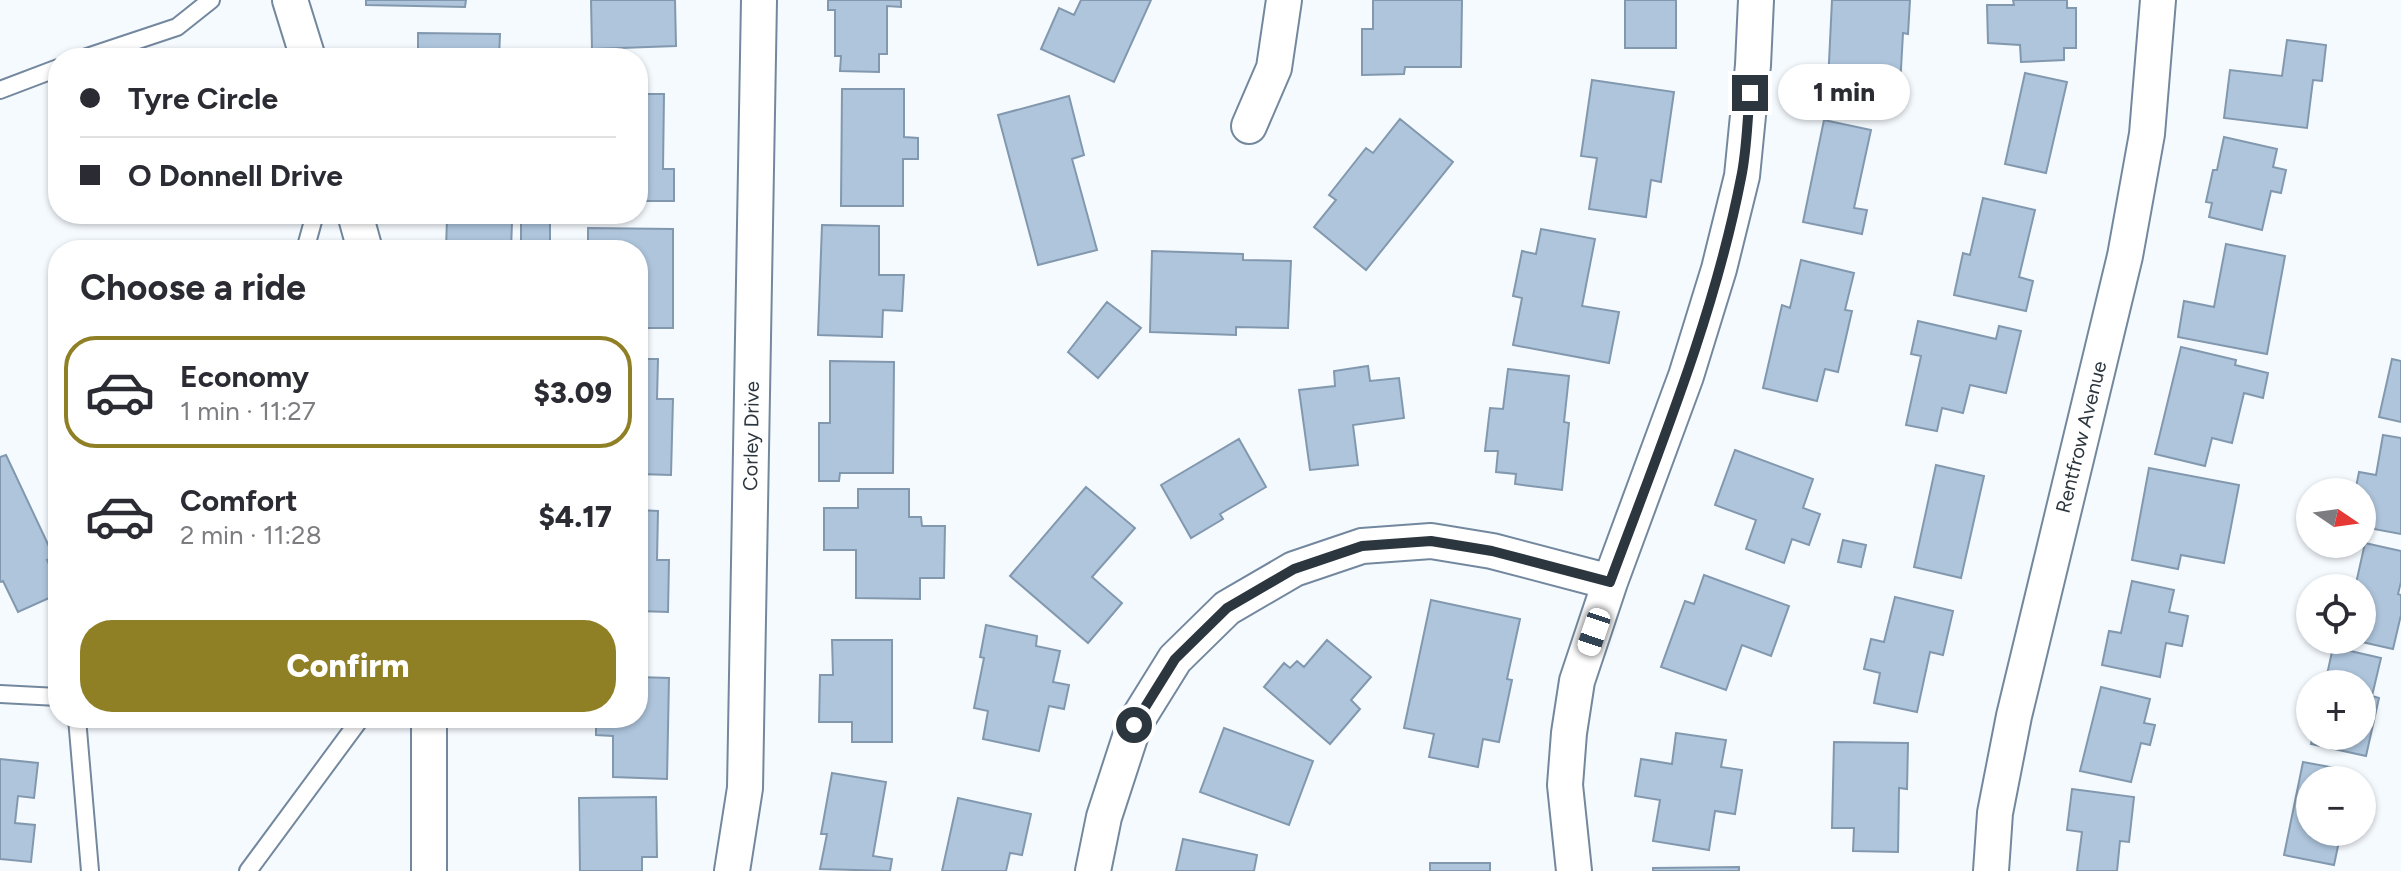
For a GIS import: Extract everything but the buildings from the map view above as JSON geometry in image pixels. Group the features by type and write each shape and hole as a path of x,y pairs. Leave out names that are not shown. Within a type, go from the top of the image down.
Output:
{"street":[{"path":"290,0 305,48"},
{"name":"Corley Drive","path":"732,871 745,788 759,0"},
{"path":"1249,126 1274,68 1284,0"},
{"path":"1574,871 1565,785 1577,681 1686,376 1719,269 1742,176 1756,0"},
{"name":"Rentfrow Avenue","path":"1991,871 1995,813 2014,716 2125,256 2147,134 2158,0"},
{"path":"1093,871 1104,817 1134,725 1175,659 1227,608 1294,569 1362,546 1431,541 1492,551 1610,582"},
{"path":"429,728 429,871"}],"lane":[{"path":"114,48 177,27 211,0"},
{"path":"0,90 48,72"},
{"path":"0,694 48,696"},
{"path":"78,728 90,871"},
{"path":"248,871 354,728"}],"route":[{"path":"1134,725 1175,659 1227,608 1294,569 1362,546 1431,541 1492,551 1610,582 1686,376 1719,269 1742,176 1750,93"}]}
